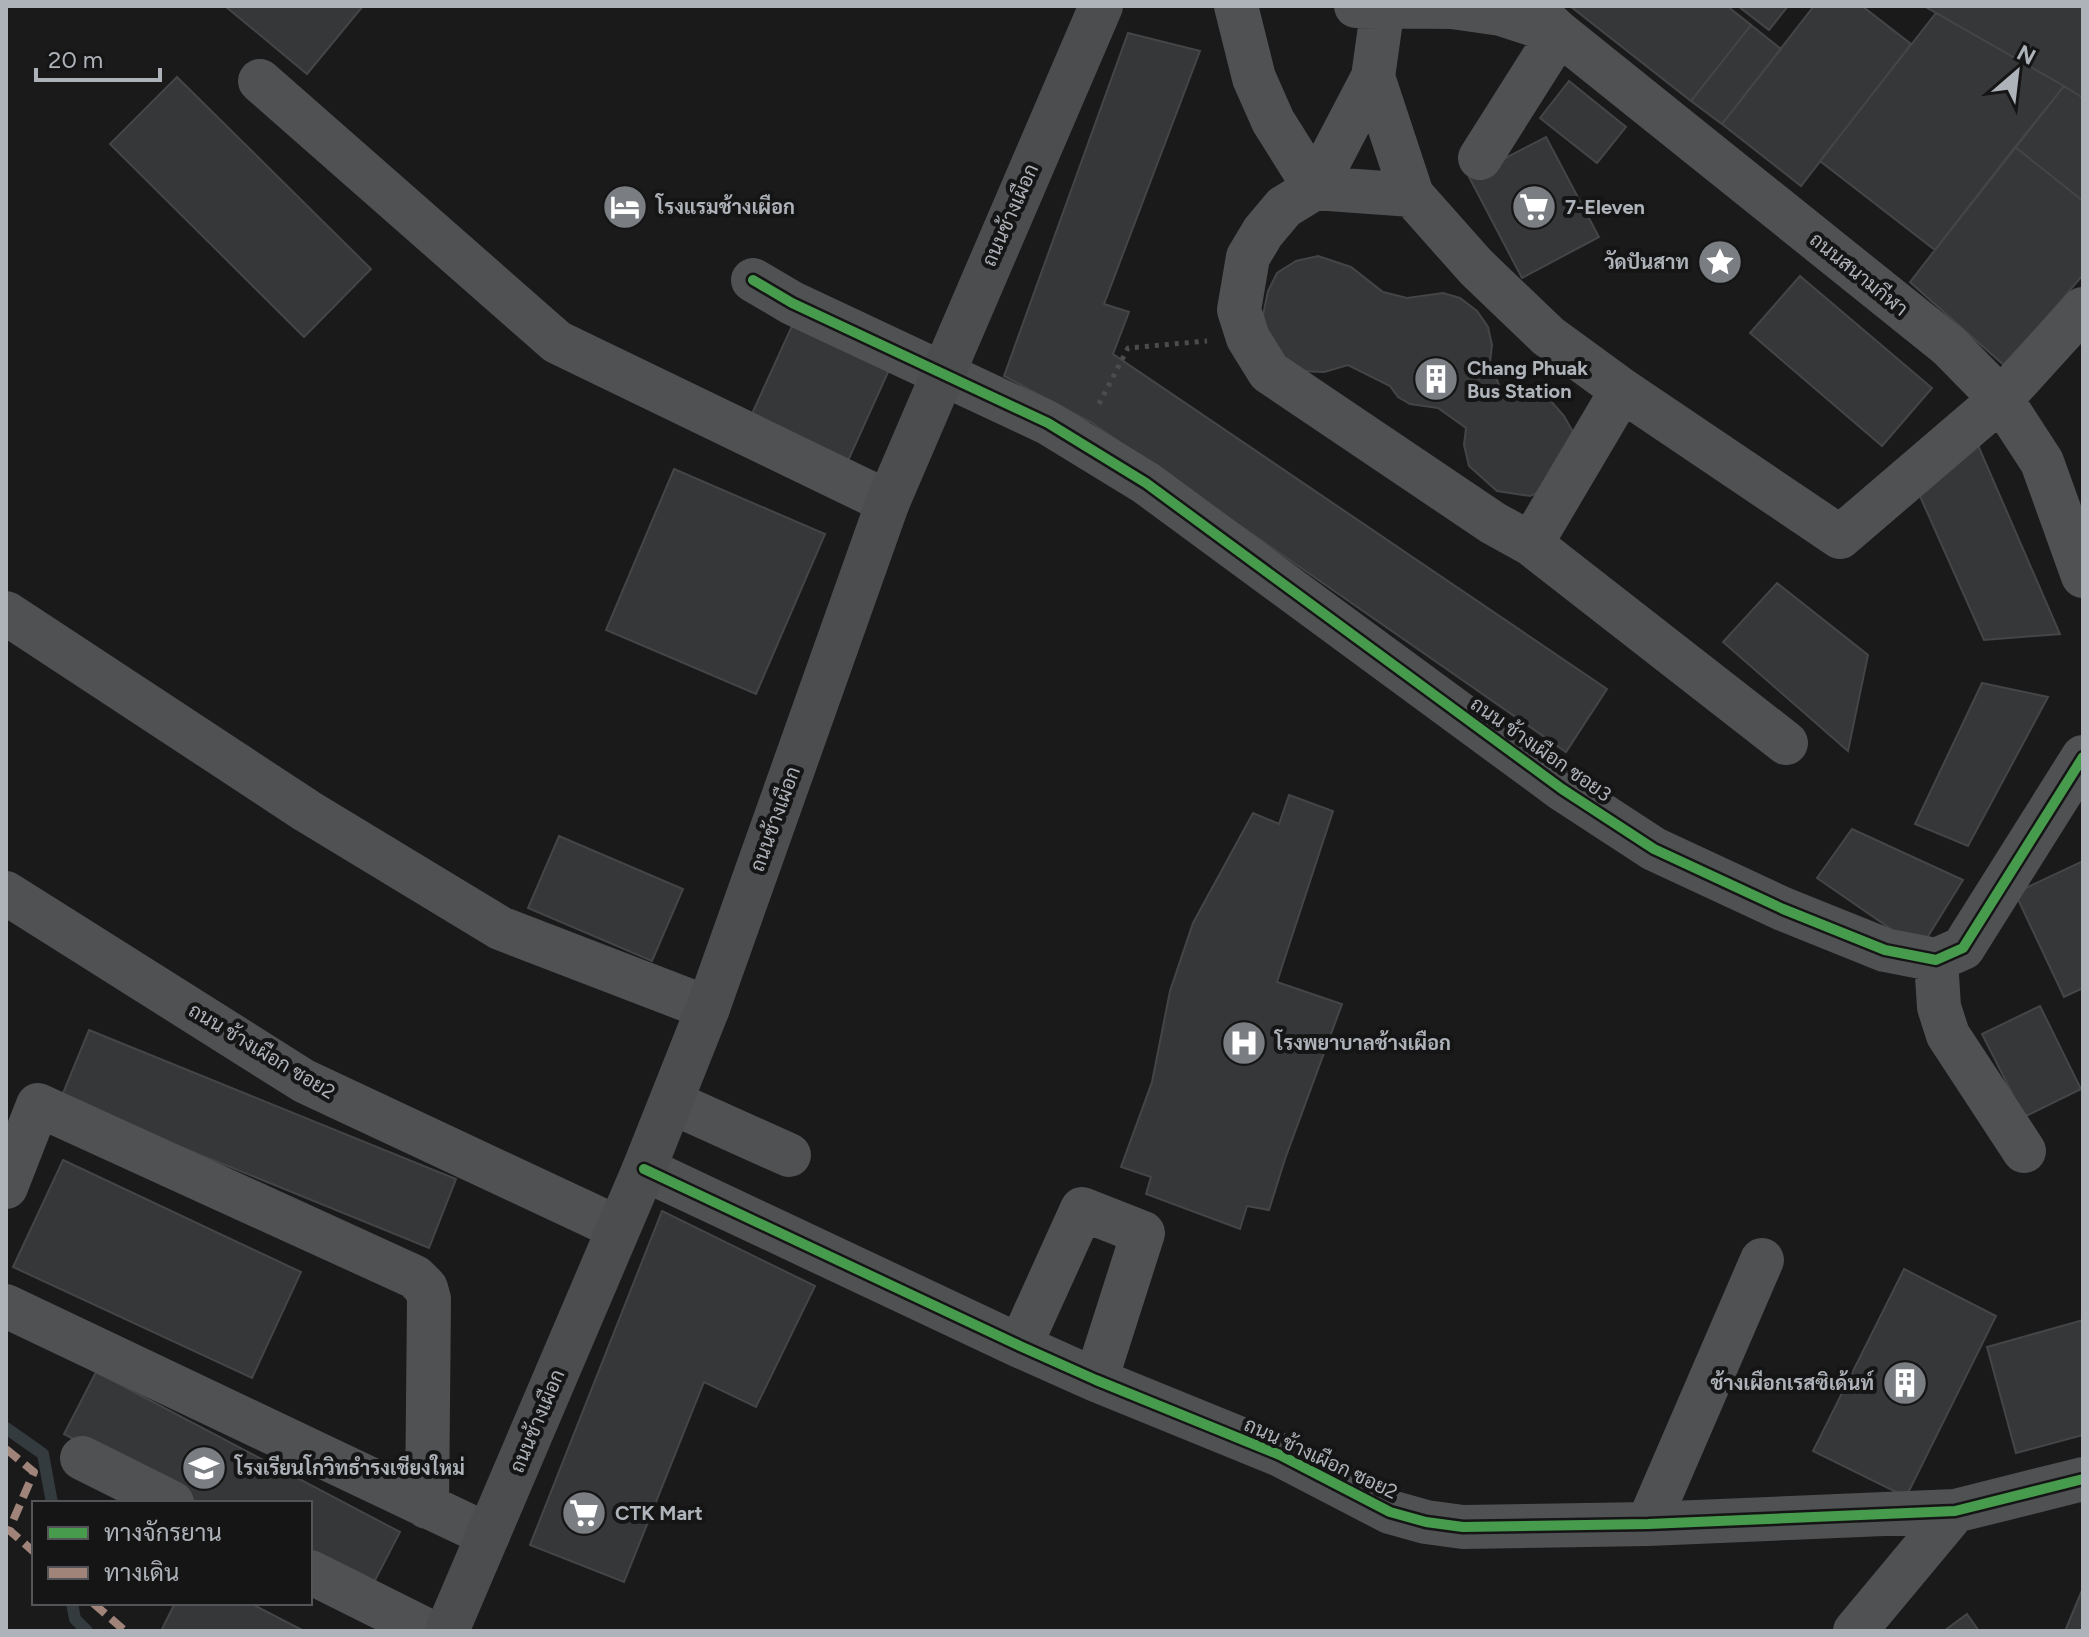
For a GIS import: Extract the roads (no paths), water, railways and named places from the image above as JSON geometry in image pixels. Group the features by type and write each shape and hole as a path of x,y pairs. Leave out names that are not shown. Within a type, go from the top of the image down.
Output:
{"main road":[{"name":"ถนนช้างเผือก","path":"447,1631 644,1169 708,1008 888,502 1101,6"}],"street":[{"path":"1236,6 1254,78 1273,121 1315,188"},
{"name":"ถนนสนามกีฬา","path":"1356,6 1452,7 1544,20 1949,346 2001,399 2042,462 2083,576"},
{"path":"1383,6 1373,77 1315,188 1284,207 1263,232 1248,257 1239,310 1248,338 1269,372 1493,523 1531,544 1786,743"},
{"path":"1480,158 1544,20"},
{"path":"1373,77 1412,195 1476,267 1548,336 1622,390 1840,537 2001,399 2083,309"},
{"path":"260,81 557,342 888,502"},
{"path":"1315,188 1412,195"},
{"name":"ถนน ช้างเผือก ซอย3","path":"753,280 792,303 1048,423 1146,483 1562,789 1654,849 1783,909 1885,950 1936,960"},
{"path":"1531,544 1622,390"},
{"path":"6,613 307,811 500,928 708,1008"},
{"path":"2024,1151 1948,1035 1939,1007 1936,960 1963,948 2083,757"},
{"name":"ถนน ช้างเผือก ซอย2","path":"6,893 304,1081 618,1228"},
{"path":"671,1102 789,1155"},
{"path":"6,1187 38,1105 415,1277 426,1288 429,1299 427,1507"},
{"name":"ถนน ช้างเผือก ซอย2","path":"644,1169 1020,1346 1280,1455 1390,1512 1426,1522 1463,1527 1648,1524 1955,1511 2080,1484"},
{"path":"1020,1346 1082,1209 1143,1233 1096,1380"},
{"path":"1648,1524 1762,1260"},
{"path":"6,1306 488,1535"},
{"path":"82,1458 168,1501"},
{"path":"1855,1631 1955,1511"},
{"path":"312,1573 428,1631"}],"waterway":[{"path":"6,1428 43,1454 52,1501"},
{"path":"72,1605 75,1619 87,1631"}],"place":[{"name":"โรงแรมช้างเผือก","path":"625,207"},
{"name":"7-Eleven","path":"1534,207"},
{"name":"วัดปันสาท","path":"1720,262"},
{"name":"Chang Phuak Bus Station","path":"1436,379"},
{"name":"โรงพยาบาลช้างเผือก","path":"1244,1043"},
{"name":"ช้างเผือกเรสซิเด้นท์","path":"1905,1383"},
{"name":"โรงเรียนโกวิทธำรงเชียงใหม่","path":"204,1468"},
{"name":"CTK Mart","path":"584,1513"}]}
